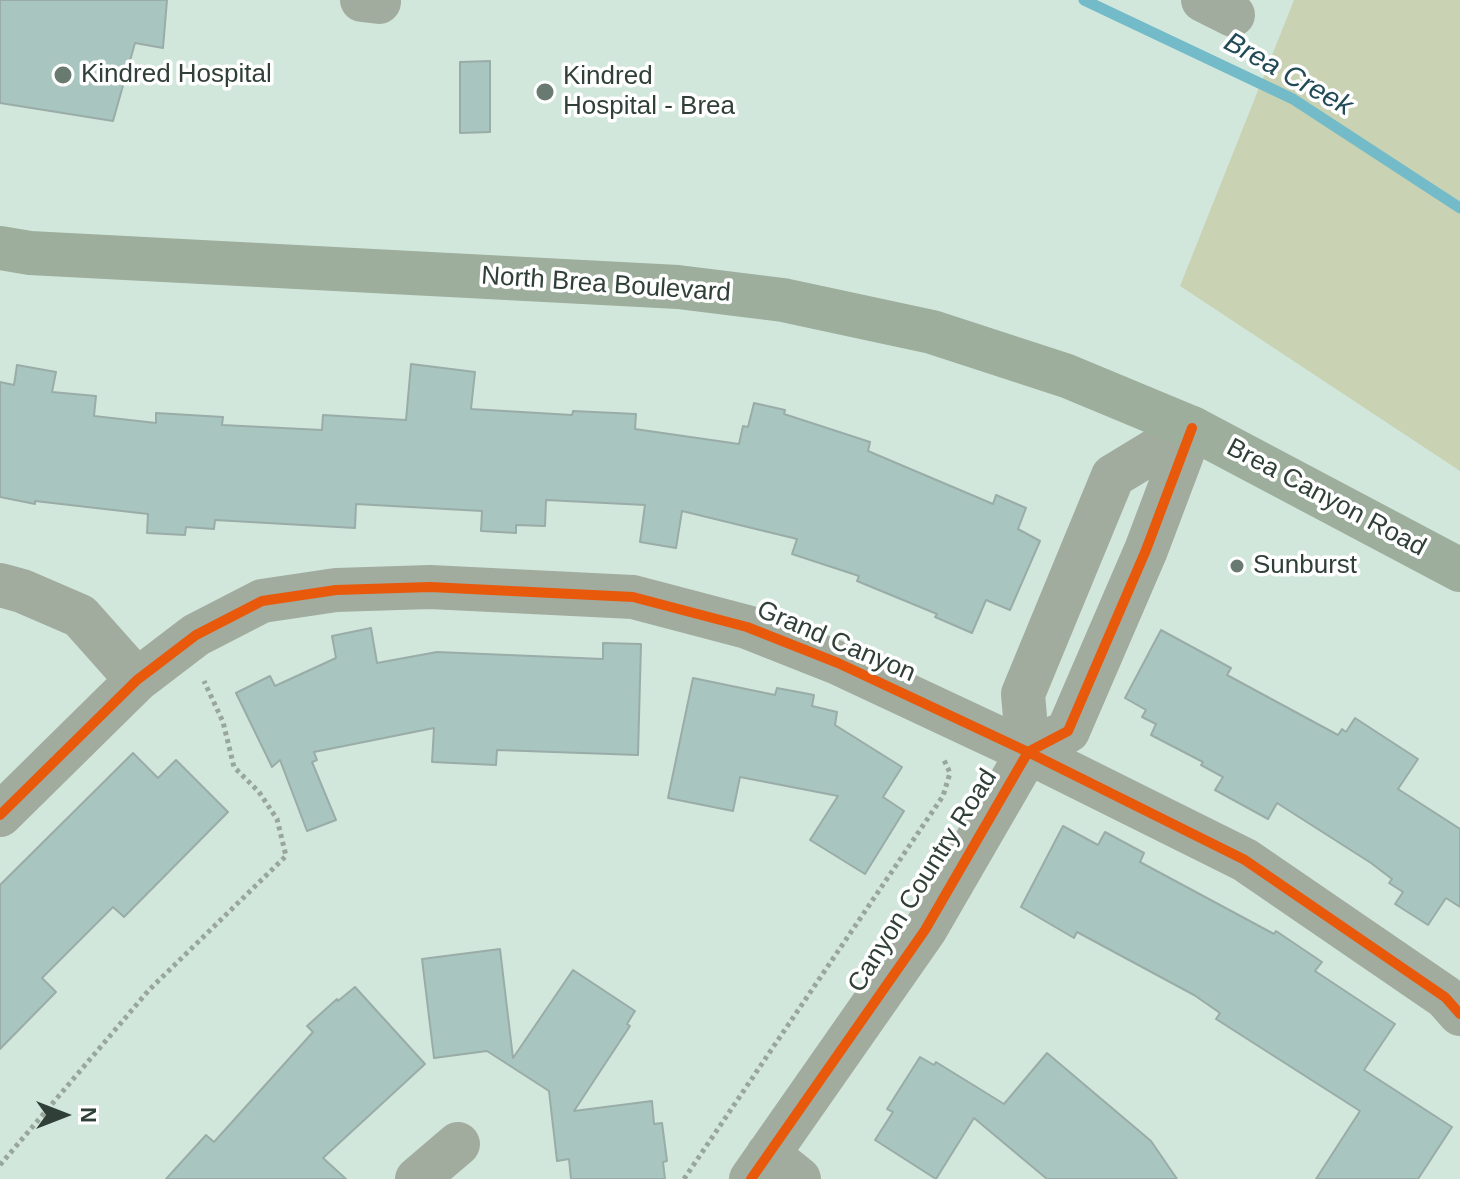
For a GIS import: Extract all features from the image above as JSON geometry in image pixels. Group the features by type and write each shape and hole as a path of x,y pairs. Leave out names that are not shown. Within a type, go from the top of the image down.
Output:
{"main road":[{"name":"North Brea Boulevard","path":"0,248 30,253 678,287 783,300 932,332 1067,376 1192,428"},
{"name":"Brea Canyon Road","path":"1192,428 1460,570"}],"street":[{"name":"Canyon Country Road","path":"1028,752 1023,694 1113,476 1192,428"},
{"name":"Canyon Country Road","path":"773,1171 925,930 1028,752 1068,731 1146,550 1192,428"},
{"path":"0,585 80,616 137,680"},
{"name":"Grand Canyon","path":"0,815 137,680 196,635 262,601 336,590 430,587 633,597 747,627 838,663 1028,752 1245,860 1445,997 1460,1014"},
{"path":"417,1179 458,1144"}],"path":[{"path":"0,1165 149,990 286,856 277,819 259,792 234,767 223,722 198,669"},
{"path":"684,1179 943,796 950,773 940,751"}],"green space":[{"path":"1294,0 1460,0 1460,471 1180,286"}],"building":[{"name":"Kindred Hospital","path":"0,0 167,0 163,48 135,43 113,121 0,103"},
{"path":"490,61 490,132 460,133 460,62"},
{"path":"411,364 475,372 471,409 572,415 573,411 636,414 635,429 739,444 743,426 748,427 754,403 785,410 784,414 870,442 868,451 993,504 996,495 1026,508 1018,529 1040,541 1010,610 986,600 972,633 935,617 937,614 857,581 859,576 792,554 797,539 682,511 676,548 640,542 645,505 546,500 545,526 516,525 516,533 481,531 482,511 356,504 355,528 215,520 214,529 186,527 185,535 147,533 148,514 35,501 35,504 0,497 0,382 14,385 17,365 56,372 52,392 96,396 94,416 156,423 156,413 223,417 222,425 322,430 323,415 406,420"},
{"path":"371,628 377,663 437,652 603,659 603,643 641,644 638,755 497,750 496,765 432,762 434,728 314,752 317,760 312,762 336,820 307,831 280,760 272,767 236,693 270,676 275,686 336,658 332,636"},
{"path":"1161,630 1231,668 1227,675 1338,735 1342,729 1346,732 1355,718 1418,759 1398,789 1460,829 1460,907 1446,898 1428,925 1395,904 1403,892 1389,883 1392,879 1371,863 1277,803 1268,819 1215,790 1223,777 1201,765 1203,762 1151,735 1156,724 1142,717 1146,710 1125,698"},
{"path":"693,678 775,695 777,688 814,695 812,706 837,712 835,725 902,767 883,797 904,811 865,874 810,840 838,796 740,777 733,811 668,798"},
{"path":"133,753 158,778 176,760 228,812 124,917 113,907 42,978 56,992 0,1049 0,885"},
{"path":"1063,826 1098,845 1105,832 1144,853 1140,862 1274,934 1276,931 1322,962 1315,971 1395,1024 1364,1070 1452,1127 1418,1179 1316,1179 1360,1111 1216,1019 1220,1013 1194,995 1077,932 1074,938 1021,907"},
{"path":"500,949 513,1058 573,970 635,1011 627,1024 630,1026 574,1111 652,1101 654,1124 662,1123 667,1161 663,1162 665,1179 571,1179 569,1159 557,1161 549,1091 487,1051 434,1058 422,959"},
{"path":"355,987 425,1064 323,1158 346,1179 166,1179 206,1135 214,1142 313,1032 307,1026"},
{"path":"1047,1053 1151,1141 1177,1179 1047,1179 974,1118 936,1179 875,1140 893,1112 887,1109 920,1057 934,1065 936,1062 1004,1104"}],"waterway":[{"name":"Brea Creek","path":"1084,0 1293,99 1460,208"}],"cycle path":[{"path":"751,1179 925,930 1028,752 1068,731 1146,550 1192,428"},
{"path":"0,815 137,680 196,635 262,601 336,590 430,587 633,597 747,627 838,663 1028,752 1245,860 1445,997 1460,1014"}],"place":[{"name":"Kindred Hospital","path":"63,75"},
{"name":"Kindred Hospital - Brea","path":"545,92"},
{"name":"Sunburst","path":"1237,566"}]}
